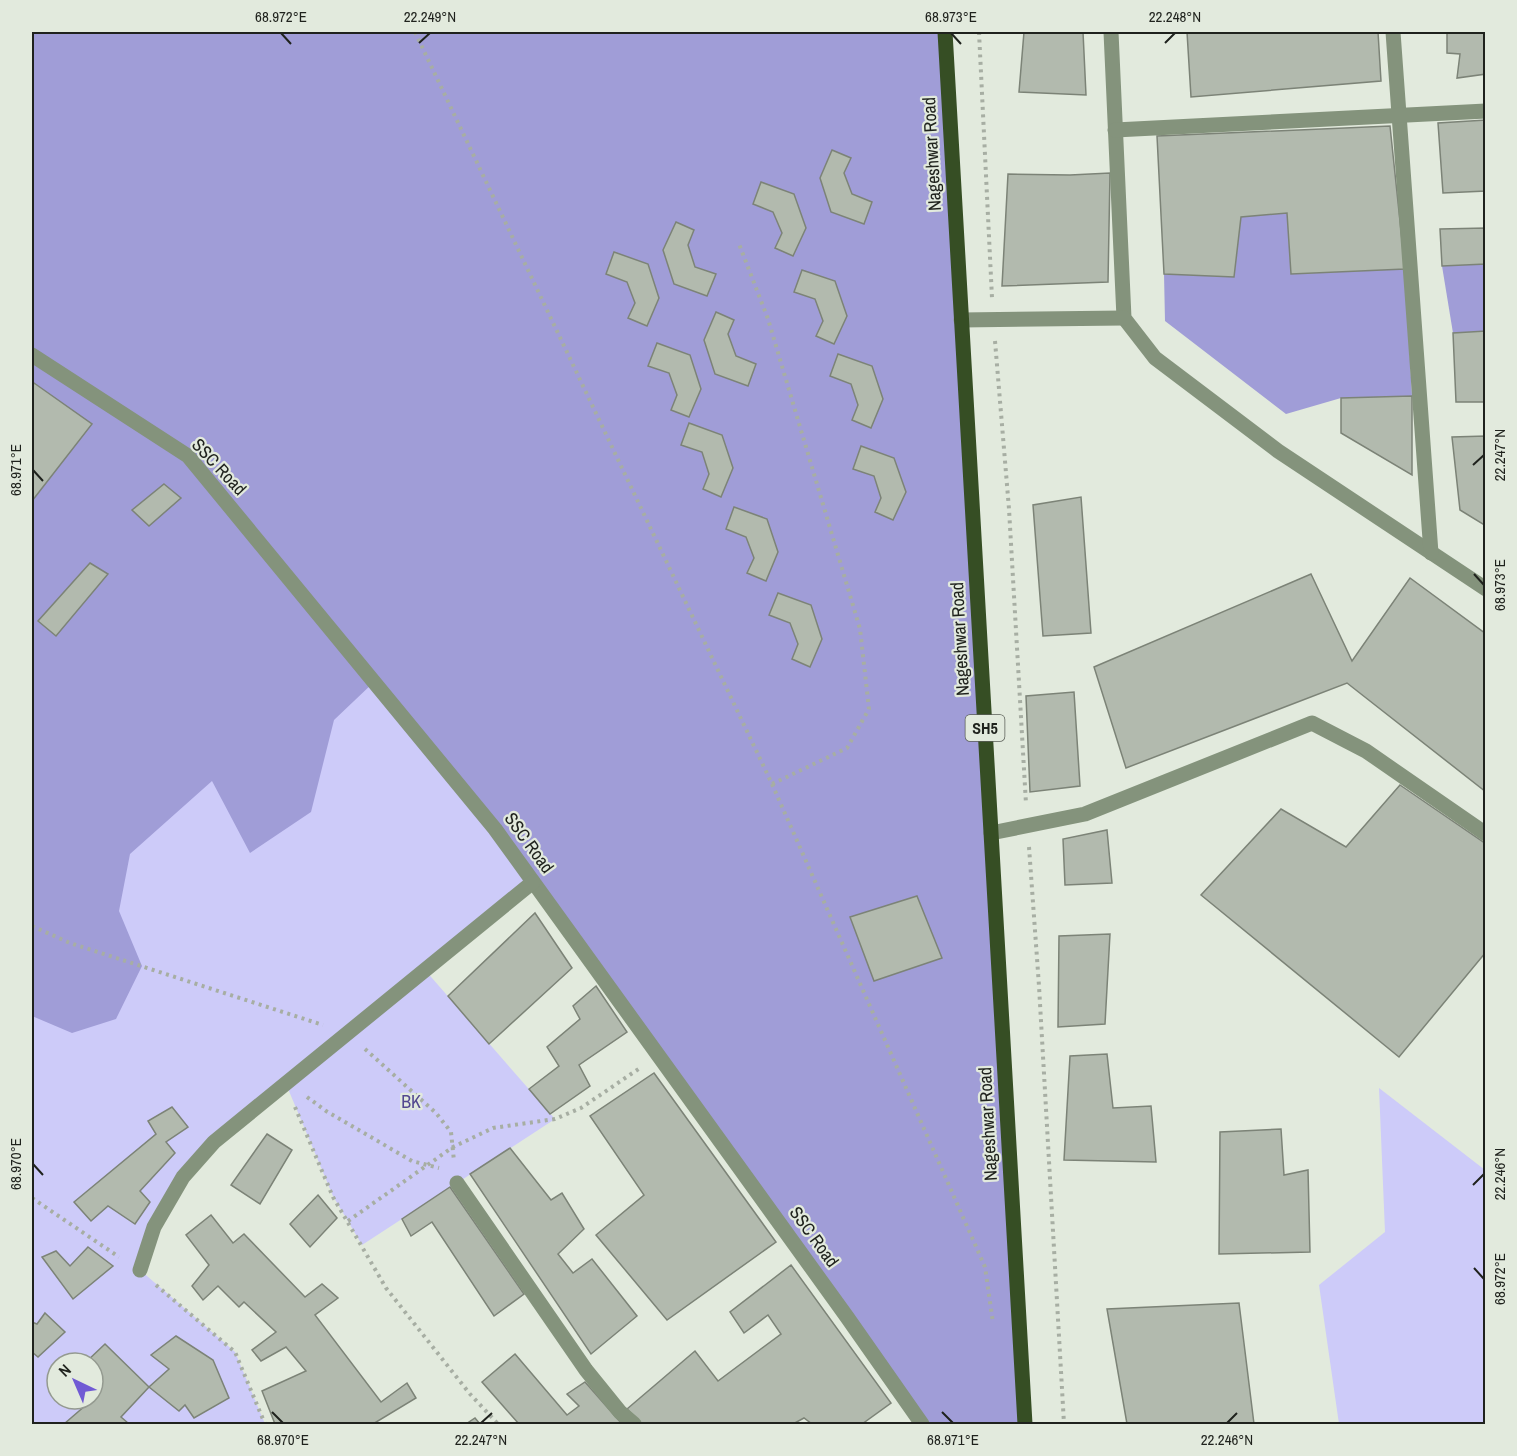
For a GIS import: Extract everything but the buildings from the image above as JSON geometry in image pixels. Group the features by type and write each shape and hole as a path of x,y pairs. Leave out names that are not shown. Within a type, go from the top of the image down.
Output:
{"main road":[{"name":"Nageshwar Road","path":"945,32 1025,1425"}],"street":[{"path":"1111,32 1124,318 1155,358 1278,451 1485,589"},
{"path":"1393,32 1431,553"},
{"path":"1115,129 1485,111"},
{"path":"961,320 1124,318"},
{"name":"SSC Road","path":"32,355 188,456 495,829 847,1317 921,1424"},
{"path":"991,833 1085,814 1312,723 1366,751 1485,834"},
{"path":"140,1270 154,1227 183,1177 214,1142 533,882"},
{"path":"457,1183 586,1370 620,1412 634,1425"}],"path":[{"path":"415,32 772,784 985,1267 993,1323"},
{"path":"979,32 993,320 1009,508 1064,1425"},
{"path":"739,244 768,319 861,629 869,708 847,748 772,784"},
{"path":"32,926 70,943 348,1033 436,1113 451,1132 457,1183"},
{"path":"348,1221 453,1147 493,1128 555,1119 581,1108 659,1055"},
{"path":"286,1084 326,1111 411,1161 445,1170 457,1183"},
{"path":"286,1084 333,1197 386,1288 470,1394 498,1425"},
{"path":"32,1198 140,1270 235,1352 265,1425"}],"green space":[{"name":"BK","path":"32,355 188,456 533,882 425,970 555,1119 362,1245 333,1196 286,1084 183,1177 140,1270 235,1352 265,1424 32,1424"},
{"path":"1379,1088 1485,1170 1485,1424 1339,1424 1319,1285 1385,1232"}],"shaded area":[{"path":"32,32 945,32 1026,1424 919,1424 495,829 374,682 334,720 311,812 250,853 212,781 130,854 119,911 142,966 116,1019 72,1033 32,1016"},
{"path":"1287,213 1291,274 1405,269 1412,396 1341,398 1286,414 1165,321 1164,274 1234,277 1241,217"},
{"path":"1485,264 1485,331 1453,333 1442,266"}]}
